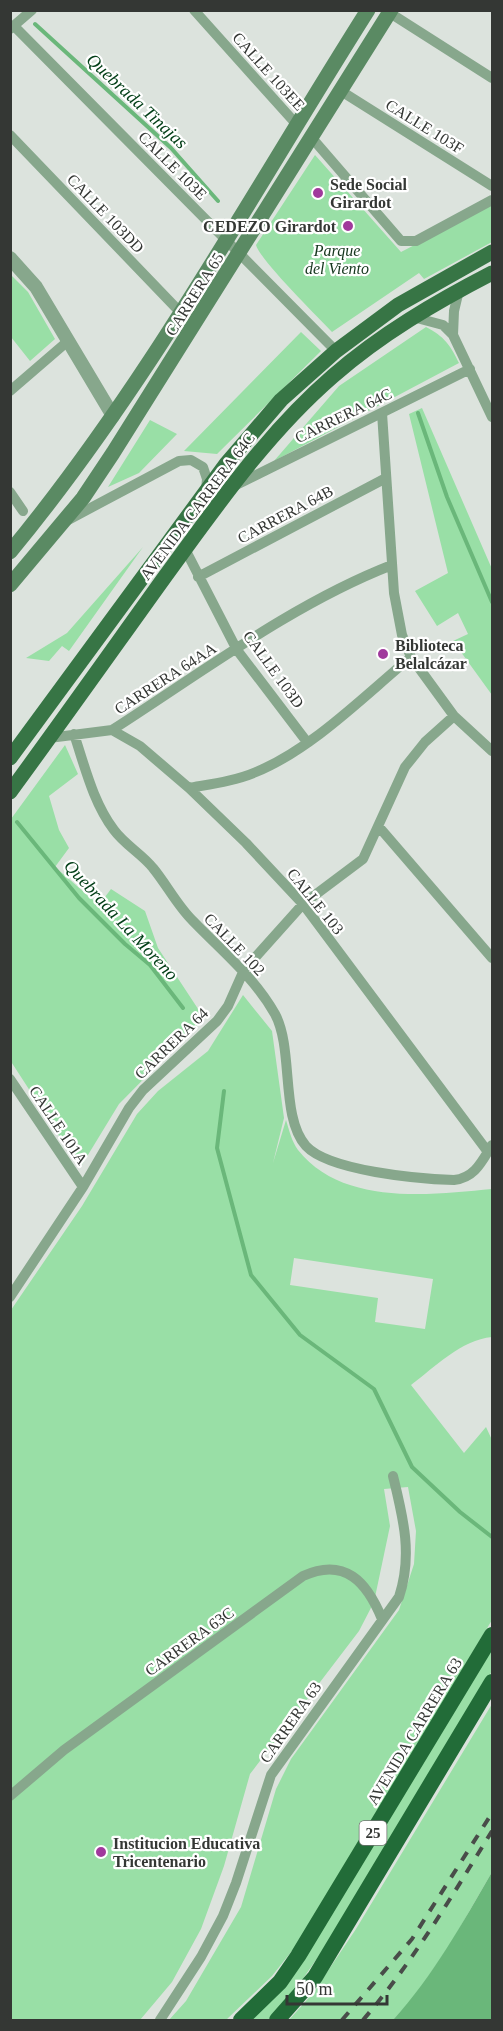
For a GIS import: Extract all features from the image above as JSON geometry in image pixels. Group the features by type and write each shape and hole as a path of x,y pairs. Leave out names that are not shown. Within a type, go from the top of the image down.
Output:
{"highway":[{"name":"AVENIDA CARRERA 63","path":"241,2020 280,1982 298,1956 492,1635"},
{"name":"25","path":"277,2020 315,1977 492,1682"}],"main road":[{"name":"CARRERA 65","path":"10,552 71,477 113,416 298,126 368,10"},
{"name":"CARRERA 65","path":"10,585 63,524 123,439 391,12"},
{"name":"AVENIDA CARRERA 64C","path":"12,755 206,491 261,421 336,351 398,305 492,252"},
{"name":"AVENIDA CARRERA 64C","path":"10,792 229,489 283,425 332,377 413,317 492,273"}],"street":[{"path":"12,28 32,10"},
{"name":"CALLE 103EE","path":"194,10 298,126"},
{"path":"391,12 492,78"},
{"name":"CALLE 103E","path":"12,28 336,351"},
{"name":"CALLE 103F","path":"341,91 492,186"},
{"name":"CALLE 103DD","path":"10,135 180,312"},
{"path":"312,138 401,241 416,241 492,200"},
{"path":"10,258 36,287 113,416"},
{"path":"453,335 454,310 459,290"},
{"path":"413,317 443,325 453,335 492,417"},
{"path":"10,391 68,340"},
{"name":"CARRERA 64C","path":"229,489 470,369"},
{"path":"382,412 392,565 398,614 411,657 454,716 492,751"},
{"path":"63,524 179,461 191,460 203,466 207,479 206,491"},
{"name":"CARRERA 64B","path":"198,577 386,478"},
{"path":"10,492 23,511"},
{"name":"CALLE 103D","path":"185,549 237,650 307,742"},
{"name":"CARRERA 64AA","path":"112,730 322,596 347,582 392,565"},
{"path":"189,788 256,772 307,742 411,657"},
{"path":"68,713 66,730 74,734"},
{"name":"CARRERA 64","path":"10,1296 83,1187 129,1108 143,1090 217,1021 228,1006 244,969 303,904 363,859 405,767 425,742 454,716"},
{"path":"49,738 112,730"},
{"name":"CALLE 103","path":"112,730 140,746 189,788 246,843 303,904 490,1149"},
{"name":"CALLE 102","path":"74,734 94,793 115,832 147,860 192,921 244,969 276,1016 282,1031 295,1124 305,1145 319,1156 347,1167 444,1179 464,1179 478,1167 490,1149"},
{"path":"379,827 492,958"},
{"name":"CALLE 101A","path":"10,1079 83,1187"},
{"name":"CARRERA 63","path":"160,2020 201,1957 223,1916 271,1775 399,1597 407,1554 406,1531 393,1476"},
{"name":"CARRERA 63C","path":"10,1796 64,1750 303,1576 318,1570 349,1574 363,1582 373,1596 382,1619"}],"green space":[{"name":"Parque del Viento","path":"315,155 401,252 492,205 492,242 424,279 419,273 332,332 267,263 256,245"},
{"path":"10,274 28,292 55,339 30,361 11,337"},
{"path":"426,327 446,342 459,363 274,461 339,386"},
{"path":"301,332 321,351 217,454 184,451"},
{"path":"422,408 492,569 492,695 453,641 468,634 458,613 437,626 415,591 448,573 409,414"},
{"path":"150,420 177,434 139,473 108,487"},
{"path":"143,547 69,651 62,646 49,661 26,658 67,633"},
{"path":"65,745 78,774 49,796 59,830 69,848 55,867 99,905 111,889 145,911 158,948 204,1018 119,1104 80,1168 10,1060 11,819"},
{"path":"243,995 272,1031 284,1118 273,1163 286,1120 292,1140 298,1150 316,1168 338,1181 362,1189 388,1193 442,1193 492,1189 492,1337 470,1343 459,1349 411,1385 464,1453 486,1427 492,1440 492,1620 295,1947 272,1976 226,2020 169,2020 186,2001 241,1907 276,1789 291,1759 399,1610 414,1564 416,1531 408,1487 384,1489 390,1526 374,1602 359,1631 250,1774 224,1866 201,1929 172,1982 140,2020 11,2020 11,1310 82,1206 137,1114 158,1091 208,1051","holes":["294,1258 433,1279 425,1329 375,1322 378,1298 290,1285"]},
{"path":"492,1648 492,1671 345,1918 293,1993 268,2020 248,2020"},
{"path":"492,1704 492,1872 451,1943 415,1996 393,2020 289,2020 313,1993 356,1929"}],"shaded area":[{"path":"492,1872 492,2020 393,2020 434,1968"}],"waterway":[{"name":"Quebrada Tinajas","path":"35,24 171,148 218,201"},
{"name":"Quebrada Tinajas","path":"418,413 447,497 492,602"},
{"name":"Quebrada La Moreno","path":"17,822 79,898 125,944 150,965 183,1008"},
{"name":"Quebrada La Moreno","path":"224,1091 217,1148 251,1275 300,1335 374,1389 412,1467 460,1512 492,1537"}],"railway":[{"path":"342,2020 412,1939 492,1813"},
{"path":"363,2020 415,1952 492,1831"}],"place":[{"name":"Sede Social Girardot","path":"318,193"},
{"name":"CEDEZO Girardot","path":"348,226"},
{"name":"Biblioteca Belalcázar","path":"383,654"},
{"name":"Institucion Educativa Tricentenario","path":"101,1852"}]}
